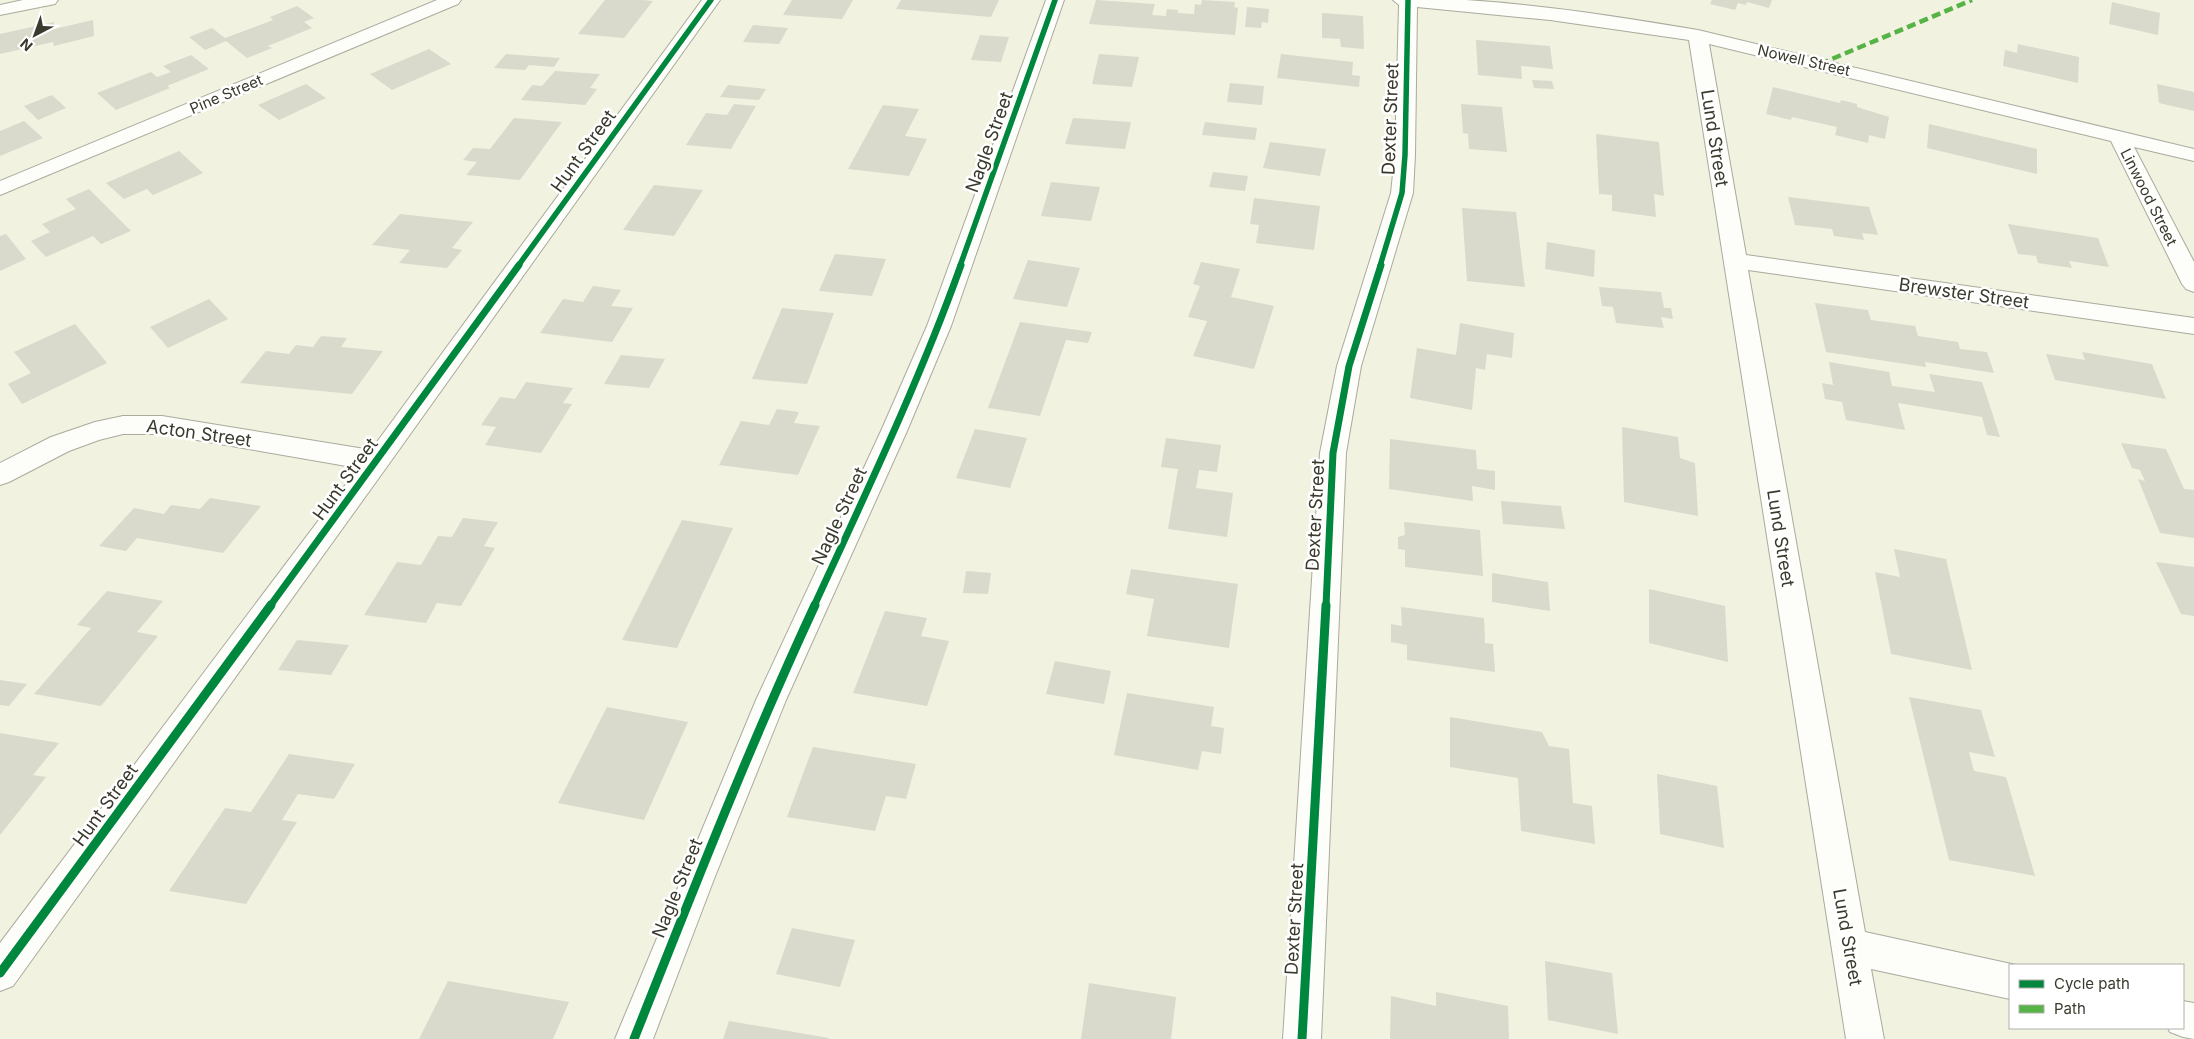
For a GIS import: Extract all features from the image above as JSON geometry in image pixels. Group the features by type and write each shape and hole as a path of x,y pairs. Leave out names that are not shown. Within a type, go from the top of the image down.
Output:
{"street":[{"path":"0,10 49,0"},
{"name":"Pine Street","path":"0,189 452,0"},
{"name":"Hunt Street","path":"0,973 377,461 711,0"},
{"name":"Nagle Street","path":"634,1039 697,879 772,700 939,326 1055,0"},
{"path":"1402,0 1408,0"},
{"name":"Nowell Street","path":"1408,0 1573,16 1635,24 1698,36 2194,155"},
{"name":"Dexter Street","path":"1302,1039 1323,670 1332,453 1349,366 1402,193 1405,155 1408,0"},
{"name":"Lund Street","path":"1698,36 1865,1039"},
{"name":"Linwood Street","path":"2119,137 2194,284"},
{"name":"Brewster Street","path":"1735,261 2194,326"},
{"name":"Acton Street","path":"0,475 60,444 94,431 123,425 162,425 377,461"},
{"path":"1849,946 2009,981"}],"building":[{"path":"605,0 653,1 624,38 578,34"},
{"path":"792,0 853,0 842,19 783,15"},
{"path":"901,0 999,0 991,17 896,9"},
{"path":"1096,0 1155,4 1152,15 1166,16 1167,9 1178,10 1178,13 1194,14 1195,4 1201,5 1202,0 1235,2 1234,7 1238,8 1235,35 1089,24"},
{"path":"1712,0 1772,0 1769,8 1747,2 1746,5 1738,3 1735,10 1710,4"},
{"path":"2112,2 2160,13 2158,35 2109,24"},
{"path":"297,6 314,18 304,22 312,28 268,46 272,48 247,58 226,41 205,50 189,37 212,28 225,38 273,20 270,17"},
{"path":"1247,7 1269,9 1268,23 1262,22 1261,28 1245,27"},
{"path":"1322,13 1363,16 1364,49 1341,47 1340,39 1322,38"},
{"path":"93,20 94,36 54,46 53,42 0,54 0,34 54,22 54,29"},
{"path":"753,25 788,28 779,44 743,42"},
{"path":"980,35 1009,37 1001,62 971,60"},
{"path":"1476,40 1550,46 1553,69 1521,66 1522,79 1478,75"},
{"path":"2018,44 2079,57 2078,83 2003,66 2005,50 2017,53"},
{"path":"429,49 451,64 392,90 370,74"},
{"path":"506,54 560,58 554,67 529,65 525,70 494,68"},
{"path":"1099,54 1139,57 1132,87 1092,84"},
{"path":"1281,54 1353,62 1352,75 1360,76 1359,87 1277,78"},
{"path":"191,55 209,69 167,86 170,88 116,110 97,93 151,72 157,77 171,72 163,66"},
{"path":"555,71 600,74 590,88 597,89 585,105 521,100 532,85 542,86"},
{"path":"1532,80 1552,81 1554,89 1534,88"},
{"path":"1230,83 1264,86 1262,105 1227,102"},
{"path":"306,84 326,98 279,120 258,105"},
{"path":"2157,84 2194,92 2194,111 2159,103"},
{"path":"728,85 766,89 759,100 720,97"},
{"path":"1773,87 1840,103 1841,100 1857,104 1857,107 1889,117 1885,139 1869,135 1868,143 1835,135 1837,127 1792,117 1791,120 1766,114"},
{"path":"52,95 66,108 38,120 24,106"},
{"path":"734,104 756,106 731,149 686,145 706,113 727,115"},
{"path":"1461,104 1502,107 1507,152 1469,149 1468,134 1463,133"},
{"path":"883,105 919,109 905,136 927,139 909,176 848,169"},
{"path":"514,118 562,122 520,180 466,175 477,162 463,160 473,148 490,149"},
{"path":"1073,118 1131,122 1125,149 1065,144"},
{"path":"24,121 43,138 0,156 0,131"},
{"path":"1205,122 1257,128 1255,140 1202,135"},
{"path":"1929,124 2037,149 2037,174 1927,148"},
{"path":"1596,134 1659,142 1664,196 1654,194 1656,217 1612,211 1612,195 1599,194"},
{"path":"1270,142 1326,149 1320,176 1263,168"},
{"path":"179,151 203,173 153,195 147,189 124,199 106,183"},
{"path":"1213,172 1248,176 1245,191 1209,187"},
{"path":"1051,182 1100,187 1091,221 1041,216"},
{"path":"654,185 703,190 674,236 623,230"},
{"path":"89,189 131,231 101,244 93,236 46,257 31,241 50,232 42,224 76,209 66,199"},
{"path":"1788,197 1869,207 1878,235 1862,233 1864,240 1834,236 1832,229 1795,225"},
{"path":"1254,198 1320,206 1314,250 1256,243 1259,225 1250,224"},
{"path":"1462,208 1516,212 1525,287 1467,281"},
{"path":"400,214 473,222 452,248 462,250 447,268 399,263 410,250 372,245"},
{"path":"2008,224 2098,238 2109,267 2069,261 2072,268 2038,263 2036,256 2018,254"},
{"path":"6,234 26,259 0,271 0,236"},
{"path":"1547,242 1595,250 1594,277 1545,269"},
{"path":"835,254 886,259 872,296 819,291"},
{"path":"1028,260 1080,268 1067,307 1013,299"},
{"path":"1201,262 1240,269 1231,297 1274,306 1254,369 1193,356 1207,321 1188,317 1200,286 1193,284"},
{"path":"593,286 621,290 611,306 633,308 612,342 540,333 563,299 583,302"},
{"path":"1599,287 1661,292 1664,308 1671,308 1673,319 1661,317 1664,328 1616,323 1613,307 1602,306"},
{"path":"209,299 228,319 168,348 150,327"},
{"path":"1815,303 1868,310 1871,320 1915,326 1918,336 1958,342 1960,349 1987,352 1994,373 1925,362 1926,367 1826,352"},
{"path":"782,308 834,313 807,384 752,379"},
{"path":"1020,322 1092,332 1088,343 1066,340 1040,416 988,408"},
{"path":"1460,323 1514,333 1512,358 1487,354 1485,370 1476,368 1472,410 1410,398 1417,348 1456,355"},
{"path":"75,324 107,363 22,404 8,384 31,373 14,352"},
{"path":"321,336 347,338 341,347 383,351 352,394 240,383 266,351 289,354 296,345 313,347"},
{"path":"2082,352 2152,364 2166,399 2055,380 2046,354 2085,360"},
{"path":"621,355 665,359 649,388 604,384"},
{"path":"1829,362 1889,372 1892,386 1935,392 1929,374 1982,382 2000,437 1987,435 1982,417 1898,403 1905,430 1846,420 1842,402 1825,399 1822,383 1833,385"},
{"path":"526,382 573,388 563,403 572,404 541,453 485,445 496,427 481,425 500,397 515,399"},
{"path":"777,409 799,412 794,423 820,426 798,475 719,465 741,421 769,425"},
{"path":"1622,427 1678,437 1680,458 1695,463 1698,516 1624,502"},
{"path":"975,429 1027,438 1010,488 956,478"},
{"path":"1166,438 1221,445 1217,472 1199,470 1196,488 1233,493 1227,537 1168,529 1178,469 1161,467"},
{"path":"1390,439 1476,450 1477,469 1495,471 1495,490 1472,486 1473,501 1389,489"},
{"path":"2121,443 2166,449 2184,489 2194,490 2194,538 2160,533 2138,479 2145,481 2140,470 2132,468"},
{"path":"210,498 261,506 223,553 137,538 126,551 99,546 134,508 164,514 171,505 200,509"},
{"path":"1501,501 1561,506 1565,529 1503,524"},
{"path":"463,518 498,522 484,546 495,548 461,606 437,603 426,623 364,615 397,562 421,565 438,536 452,537"},
{"path":"682,520 733,528 677,648 622,640"},
{"path":"1404,522 1480,530 1483,576 1405,567 1405,550 1398,549 1398,537 1405,535"},
{"path":"1894,549 1946,559 1972,670 1891,654 1875,572 1900,577"},
{"path":"2156,562 2194,567 2194,616 2181,614"},
{"path":"1131,569 1238,584 1229,648 1147,636 1154,599 1126,594"},
{"path":"966,571 991,573 988,594 963,593"},
{"path":"1492,573 1548,582 1550,611 1492,602"},
{"path":"1649,589 1725,606 1728,662 1649,643"},
{"path":"107,591 163,601 137,632 158,636 101,706 34,694 91,628 77,625"},
{"path":"1401,607 1484,618 1485,643 1493,644 1495,672 1407,660 1407,645 1391,642 1391,624 1402,626"},
{"path":"885,611 927,618 921,636 949,641 927,706 853,693"},
{"path":"297,640 349,645 331,675 278,670"},
{"path":"1055,661 1111,671 1104,704 1046,694"},
{"path":"0,680 27,684 9,706 0,705"},
{"path":"1127,693 1214,707 1211,726 1224,728 1221,754 1202,751 1198,770 1114,755"},
{"path":"1909,697 1981,710 1995,757 1969,752 1974,771 2006,777 2035,876 1949,860"},
{"path":"607,707 688,722 644,820 558,803"},
{"path":"1450,717 1542,732 1549,746 1569,749 1573,803 1592,806 1595,844 1521,831 1518,778 1450,767"},
{"path":"0,733 59,743 33,775 46,777 0,835"},
{"path":"813,747 916,764 906,799 886,796 875,831 787,817"},
{"path":"289,754 355,764 334,799 298,794 282,820 297,822 246,904 169,891 225,808 251,812"},
{"path":"1657,774 1717,786 1724,848 1660,834"},
{"path":"792,928 855,940 840,987 776,974"},
{"path":"1545,961 1612,973 1618,1034 1548,1020"},
{"path":"448,981 569,1002 553,1039 419,1039"},
{"path":"1089,983 1176,997 1171,1039 1081,1039"},
{"path":"1436,992 1508,1006 1509,1039 1390,1039 1391,996 1436,1006"},
{"path":"729,1021 829,1038 829,1039 723,1039"}],"marked path":[{"path":"1820,64 1972,0"}],"cycle path":[{"path":"0,973 377,461 711,0"},
{"path":"634,1039 697,879 771,700 894,431 939,326 1055,0"},
{"path":"1302,1039 1333,453 1349,366 1402,193 1405,155 1408,1"}]}
